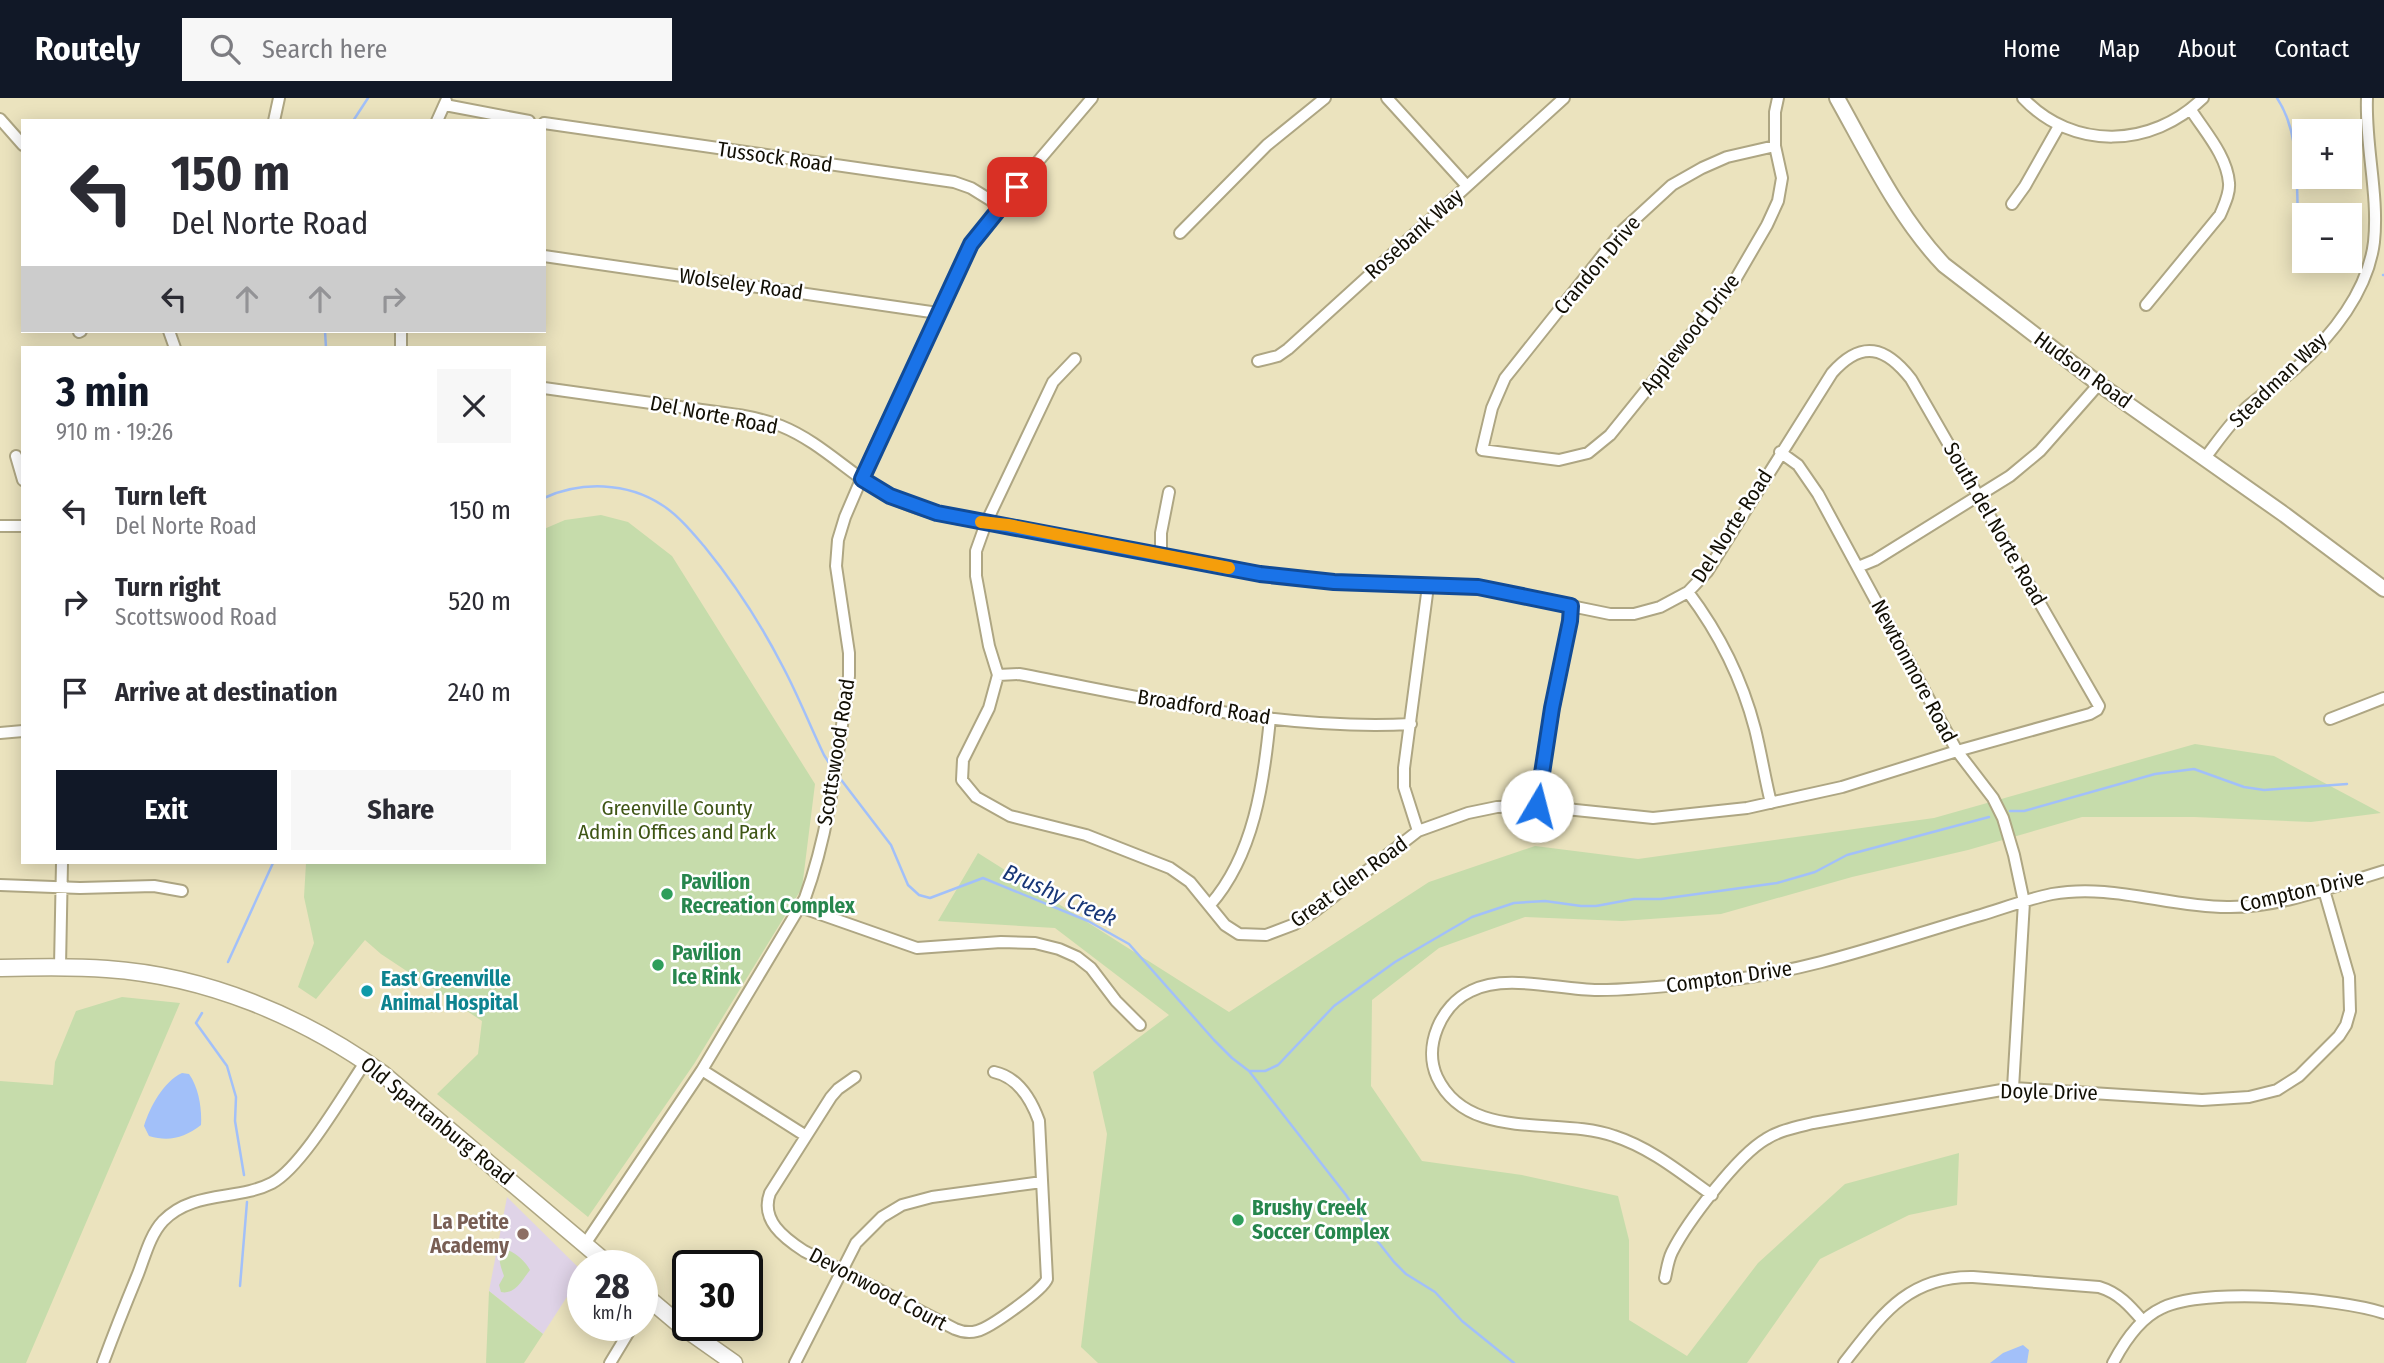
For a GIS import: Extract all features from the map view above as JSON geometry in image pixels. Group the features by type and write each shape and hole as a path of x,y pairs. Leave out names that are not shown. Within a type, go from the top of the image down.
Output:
{"main road":[{"name":"Old Spartanburg Road","path":"0,968 60,966 135,972 214,989 288,1017 366,1061 407,1092 592,1250"},
{"path":"658,1310 734,1363"}],"street":[{"path":"274,119 279,98"},
{"name":"Scottswood Road","path":"585,1244 702,1070 800,907 819,855 849,676 849,653 837,580 836,553 843,523 971,244 1092,98"},
{"path":"1180,233 1267,145 1325,98"},
{"path":"1387,98 1467,186"},
{"name":"Rosebank Way","path":"1258,361 1278,356 1288,349 1564,98"},
{"name":"Applewood Drive","path":"1482,450 1559,460 1588,453 1610,435 1735,280 1768,225 1778,201 1782,178 1775,146 1775,112 1779,98"},
{"name":"Hudson Road","path":"1837,98 1911,223 1929,249 1963,281 2099,384 2384,589"},
{"path":"2023,98 2059,127 2119,137 2158,128 2190,110 2203,98"},
{"name":"Steadman Way","path":"2205,458 2246,409 2285,378 2312,351 2338,322 2361,287 2371,257 2375,226 2367,133 2367,98"},
{"path":"438,119 446,101 521,119"},
{"path":"2146,304 2220,215 2227,199 2229,185 2225,167 2190,110"},
{"path":"0,118 21,143"},
{"name":"Tussock Road","path":"546,123 954,183 975,190 1000,206"},
{"path":"2012,204 2059,127"},
{"name":"Crandon Drive","path":"1482,450 1492,408 1505,377 1622,231 1672,185 1702,168 1727,158 1775,146"},
{"name":"Wolseley Road","path":"546,256 938,313"},
{"name":"South del Norte Road","path":"1780,452 1839,364 1854,355 1876,352 1893,358 1912,379 2099,706 2090,714 1957,751"},
{"path":"998,675 989,646 976,576 976,551 986,523 1054,382 1074,359"},
{"path":"1858,567 1875,560 2010,476 2040,451 2099,384"},
{"name":"Del Norte Road","path":"546,388 760,420 780,426 800,436 878,490 918,507 986,523 1293,579 1478,587 1610,614 1634,614 1660,607 1688,592 1707,572 1780,452"},
{"name":"Newtonmore Road","path":"1780,452 1798,465 1806,475 1957,751 1999,808 2014,855 2024,902 2013,1088"},
{"path":"16,456 21,473"},
{"path":"1161,555 1161,533 1169,492"},
{"path":"0,526 21,526"},
{"path":"1418,831 1407,800 1404,779 1428,586"},
{"path":"1688,592 1714,629 1740,683 1755,730 1771,803"},
{"path":"1537,806 1571,606"},
{"name":"Broadford Road","path":"998,675 1019,674 1270,718 1305,722 1411,724"},
{"name":"Great Glen Road","path":"998,675 989,708 962,760 961,774 966,787 983,802 1010,816 1087,835 1170,868 1190,882 1232,931 1256,936 1278,932 1315,911 1418,831 1479,810 1537,806 1653,818 1732,811 1842,787 1957,751"},
{"path":"2330,719 2384,698"},
{"path":"1210,905 1232,876 1252,824 1260,793 1270,718"},
{"path":"0,733 21,731"},
{"path":"60,966 62,864"},
{"name":"Compton Drive","path":"1712,1195 1652,1153 1615,1136 1585,1128 1500,1122 1462,1107 1442,1086 1432,1057 1437,1030 1445,1013 1473,989 1497,984 1595,990 1667,986 1770,975 2051,894 2091,891 2198,905 2236,907 2263,904 2324,890 2384,871"},
{"path":"0,885 154,886 182,891"},
{"name":"Doyle Drive","path":"1665,1278 1671,1252 1712,1195 1747,1153 1765,1139 1781,1132 1813,1123 2013,1088 2229,1100 2264,1094 2287,1084 2339,1036 2350,1011 2349,977 2324,890"},
{"path":"800,907 916,948 1001,942 1035,943 1059,949 1077,957 1091,968 1116,1001 1140,1025"},
{"path":"103,1363 149,1245 161,1223 174,1211 190,1203 258,1188 279,1179 296,1163 366,1061"},
{"path":"702,1070 806,1136"},
{"name":"Devonwood Court","path":"855,1077 838,1089 806,1136 770,1193 768,1213 776,1228 792,1243 955,1329 969,1332 983,1329 1041,1289 1048,1272 1041,1130 1035,1110 1019,1085 994,1072"},
{"path":"795,1363 863,1233 882,1217 902,1205 932,1196 1042,1182"},
{"path":"1844,1363 1876,1322 1900,1299 1926,1284 1953,1277 1973,1276 2099,1287 2116,1293 2144,1321"},
{"path":"2113,1363 2127,1340 2144,1321 2154,1312 2171,1304 2237,1296 2337,1304 2384,1313"},
{"path":"610,1363 623,1341"}],"shaded area":[{"name":"La Petite Academy","path":"507,1197 567,1256 567,1297 543,1334 489,1291"}],"green space":[{"name":"Greenville County Admin Offices and Park","path":"601,515 628,522 672,556 815,784 802,888 694,1064 588,1217 437,1094 478,1054 482,1021 381,954 365,940 316,999 298,987 314,943 304,897 306,864 546,864 546,528 565,520"},
{"path":"2195,744 2274,756 2381,813 2311,822 2194,817 2082,817 1968,850 1852,877 1721,914 1622,921 1525,917 1439,948 1372,1000 1371,1086 1422,1161 1522,1175 1618,1196 1629,1240 1629,1320 1687,1356 1758,1263 1845,1184 1959,1153 1957,1205 1909,1215 1820,1259 1747,1363 1098,1363 1081,1347 1107,1134 1093,1072 1169,1015 1055,928 938,921 978,853 1229,1012 1429,882 1535,846 1638,859 1934,818"},
{"path":"122,997 180,1003 26,1363 0,1363 0,1081 53,1085 55,1062 76,1011"},
{"path":"504,1249 519,1257 530,1270 518,1286 501,1292 499,1285 504,1276 500,1259"},
{"path":"489,1291 543,1334 524,1363 486,1363"}],"water":[{"path":"182,1073 189,1074 195,1086 201,1125 176,1138 149,1136 144,1126 154,1103 169,1082"},
{"path":"2023,1345 2029,1350 2027,1363 1990,1363 2003,1353"}],"waterway":[{"name":"Brushy Creek","path":"354,119 368,98"},
{"path":"2277,98 2290,126 2293,141 2298,203"},
{"name":"Brushy Creek","path":"325,333 326,346"},
{"name":"Brushy Creek","path":"546,497 558,492 588,487 619,488 648,497 679,519 715,560 757,620 831,766"},
{"path":"2010,811 2024,811 2155,774 2194,769 2244,787 2264,790 2347,784"},
{"name":"Brushy Creek","path":"839,777 891,845 908,885 919,895 930,898 983,878 1088,921 1129,944 1214,1040 1249,1071 1346,1195 1394,1262 1406,1274 1435,1292 1462,1321 1514,1363"},
{"path":"1249,1071 1265,1071 1278,1065 1334,1006 1395,962 1472,917 1514,903 1545,901 1596,906 1634,899 1661,899 1777,883 1815,872 1847,855 1989,817"},
{"path":"228,962 273,864"},
{"path":"202,1013 196,1023 227,1066 236,1097 235,1121 244,1175"},
{"path":"240,1286 247,1202"}],"slow traffic":[{"path":"981,522 1229,568"}],"place":[{"name":"Pavilion Recreation Complex","path":"667,894"},
{"name":"Pavilion Ice Rink","path":"658,965"},
{"name":"East Greenville Animal Hospital","path":"367,991"},
{"name":"Brushy Creek Soccer Complex","path":"1238,1220"},
{"name":"La Petite Academy","path":"523,1234"}],"route":[{"path":"1017,187 980,231 960,264 862,479 890,496 937,513 1260,574 1334,582 1478,587 1571,606 1537,806"}]}
